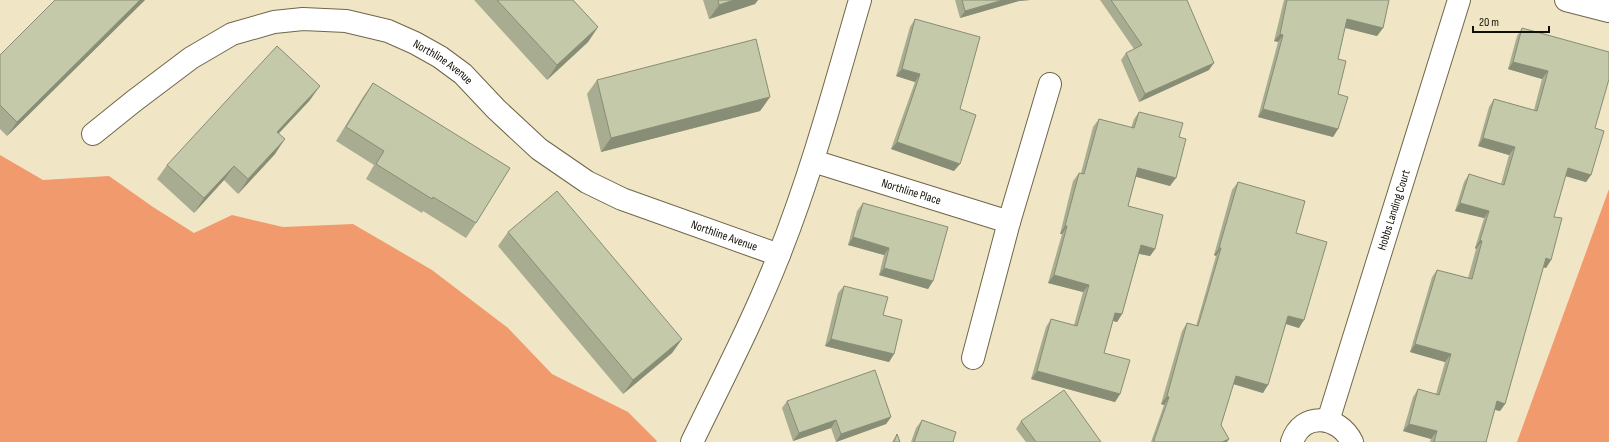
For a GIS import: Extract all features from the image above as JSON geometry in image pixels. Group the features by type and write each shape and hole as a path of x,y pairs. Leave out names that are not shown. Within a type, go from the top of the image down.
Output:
{"street":[{"path":"692,442 739,346 779,255 813,161 860,0"},
{"name":"Hobbs Landing Court","path":"1328,421 1459,0"},
{"path":"1566,0 1609,11"},
{"name":"Northline Avenue","path":"93,134 191,58 232,34 274,22 303,19 346,21 388,31 415,42 440,57 463,74 496,109 539,149 587,182 622,199 779,255"},
{"path":"973,358 1009,222 1050,84"},
{"name":"Northline Place","path":"813,161 1009,222"},
{"path":"1292,442 1299,429 1308,423 1318,420 1328,421 1339,425 1346,432 1352,442"}],"shaded area":[{"path":"0,155 43,180 109,176 153,207 194,233 232,215 283,227 353,224 432,270 508,328 552,374 628,412 657,441 0,442"},
{"path":"1609,189 1609,442 1517,442"}],"building":[{"path":"55,0 140,0 17,122 0,105 0,55"},
{"path":"497,0 573,0 598,27 557,65"},
{"path":"718,0 734,0 719,5"},
{"path":"962,0 1003,0 965,11"},
{"path":"1111,0 1187,0 1214,63 1145,94 1126,53 1142,45"},
{"path":"1287,0 1389,0 1383,28 1347,19 1338,59 1346,61 1338,94 1348,97 1338,129 1263,109 1283,35 1280,34"},
{"path":"915,19 980,37 960,109 976,115 960,164 897,142 920,74 902,69"},
{"path":"1522,28 1609,52 1609,79 1595,128 1604,131 1591,175 1568,168 1554,217 1562,218 1551,260 1546,258 1505,404 1497,401 1486,442 1434,442 1437,431 1409,424 1418,389 1439,395 1451,354 1415,344 1437,270 1472,279 1482,241 1480,240 1489,211 1460,203 1469,174 1504,185 1515,147 1483,138 1494,99 1537,111 1548,71 1513,62"},
{"path":"756,39 770,97 611,138 597,80"},
{"path":"277,46 320,86 277,132 285,139 248,179 234,166 204,198 167,165"},
{"path":"373,83 510,168 476,223 433,197 432,199 376,164 384,151 346,127"},
{"path":"1139,112 1183,123 1179,137 1186,139 1176,178 1138,168 1128,206 1163,215 1155,249 1141,245 1122,314 1115,313 1104,353 1130,360 1120,394 1037,371 1051,319 1077,326 1089,285 1054,275 1079,173 1084,174 1099,119 1134,128"},
{"path":"1238,182 1305,201 1296,233 1327,242 1304,320 1288,316 1268,385 1236,376 1221,425 1229,439 1222,442 1155,442 1154,440 1169,397 1167,396 1187,323 1198,326 1221,248 1219,248"},
{"path":"557,191 682,339 633,380 508,232"},
{"path":"863,203 948,227 933,281 884,268 889,248 853,237"},
{"path":"844,286 888,297 883,315 902,320 894,354 831,339"},
{"path":"875,370 891,417 841,434 836,420 799,433 787,401"},
{"path":"1064,390 1101,442 1036,442 1021,421"},
{"path":"922,420 956,432 953,442 914,442"},
{"path":"897,434 900,442 894,442"}]}
